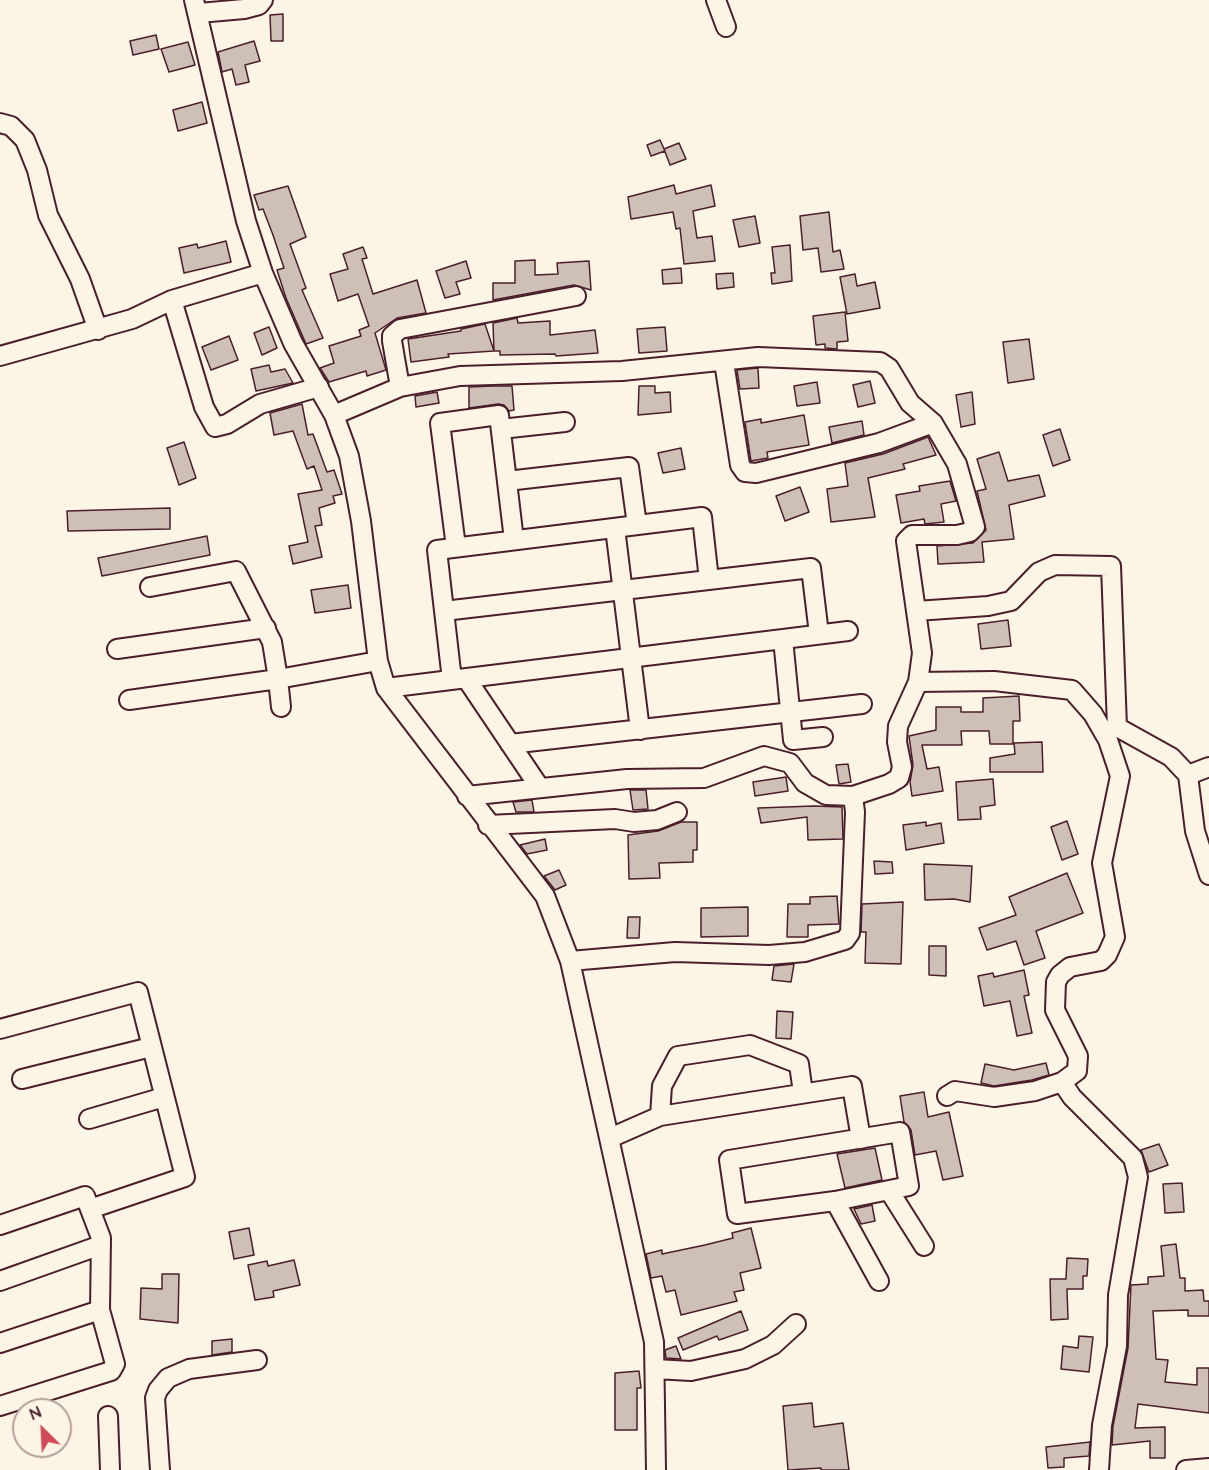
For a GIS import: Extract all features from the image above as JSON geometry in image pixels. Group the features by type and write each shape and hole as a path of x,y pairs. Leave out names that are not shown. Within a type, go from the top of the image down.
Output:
{"street":[{"path":"263,0 259,5 244,9 197,7 246,221 263,273 293,343 334,415 349,456 361,521 378,661 386,688 488,825 545,896 570,961 654,1342 656,1470"},
{"path":"716,0 726,27"},
{"path":"0,123 11,126 25,140 37,170 48,215 80,279 98,330"},
{"path":"0,356 98,330 132,319 172,300 263,273"},
{"path":"400,387 392,341 394,332 576,296"},
{"path":"172,300 204,407 215,427 227,424 260,404 319,387"},
{"path":"334,415 400,387 460,376 622,371 759,357 880,362 889,368 910,403 933,423 957,464 975,527 957,535 912,535 905,546 922,653 918,682 898,726 897,741 902,767 899,778 853,796 826,795 806,783 790,763 764,756 704,778 627,779 467,796"},
{"path":"724,362 740,465 745,472 756,473 879,443 933,423"},
{"path":"456,547 440,423 499,415 514,540"},
{"path":"501,429 565,422"},
{"path":"507,481 629,467 637,525"},
{"path":"540,788 510,744 459,679 444,611 437,550 702,518 710,580"},
{"path":"615,528 640,730"},
{"path":"916,611 988,606 1011,601 1039,572 1055,565 1111,566 1118,727 1171,757 1188,775 1202,829 1209,875"},
{"path":"444,611 811,568 819,634"},
{"path":"150,587 236,571 266,628 275,654 281,707"},
{"path":"117,649 266,628"},
{"path":"386,688 848,631"},
{"path":"783,639 793,740 823,737"},
{"path":"129,700 279,679 378,661"},
{"path":"918,682 994,681 1072,690 1093,714 1108,740 1120,776 1102,863 1115,937 1107,955 1101,961 1070,967 1060,975 1056,982 1054,1010 1078,1056 1077,1071 1062,1082 1035,1091 994,1097 955,1091 947,1096"},
{"path":"510,744 862,704"},
{"path":"1188,775 1209,767"},
{"path":"570,961 675,952 796,953 845,940 850,933 855,812 853,796"},
{"path":"488,825 615,819 634,822 657,820 678,812"},
{"path":"0,1029 138,992 185,1177 90,1209"},
{"path":"660,1116 662,1086 678,1056 750,1045 799,1064 803,1093"},
{"path":"22,1079 151,1047"},
{"path":"1062,1082 1072,1098 1133,1158 1138,1177 1118,1295 1117,1346 1102,1425 1099,1470"},
{"path":"610,1138 660,1116 852,1086 861,1139"},
{"path":"89,1119 164,1097"},
{"path":"900,1132 909,1186 891,1192 737,1214 729,1160 861,1139 900,1132"},
{"path":"891,1192 924,1246"},
{"path":"0,1225 83,1196 90,1209 101,1245 100,1310 115,1368 0,1406"},
{"path":"835,1201 879,1281"},
{"path":"0,1281 101,1245"},
{"path":"0,1343 100,1310"},
{"path":"655,1369 691,1371 745,1359 773,1346 796,1324"},
{"path":"160,1470 155,1398 158,1390 168,1378 189,1369 257,1360"},
{"path":"108,1416 110,1470"},
{"path":"1186,1470 1209,1468"}],"building":[{"path":"283,14 283,41 271,41 270,15"},
{"path":"156,35 159,49 133,55 130,41"},
{"path":"254,41 260,61 245,65 249,82 236,85 232,69 222,72 218,52"},
{"path":"188,42 195,65 169,72 161,49"},
{"path":"202,102 207,123 178,131 173,110"},
{"path":"660,140 665,151 651,156 647,145"},
{"path":"679,143 686,159 670,165 664,149"},
{"path":"674,185 676,194 711,185 715,206 693,211 697,238 712,236 715,261 684,264 680,228 676,229 673,212 631,219 628,197"},
{"path":"288,186 306,237 290,244 306,288 302,290 323,338 306,344 286,298 277,270 284,268 273,235 263,209 259,210 254,195"},
{"path":"829,212 833,252 840,250 844,269 821,272 818,248 803,250 800,216"},
{"path":"755,216 760,243 739,247 733,220"},
{"path":"226,241 231,262 184,273 179,248 197,244 198,248"},
{"path":"790,245 792,281 772,284 771,273 775,273 772,247"},
{"path":"363,247 367,258 362,259 373,294 417,280 426,313 397,318 375,333 386,370 367,376 366,371 329,382 320,368 334,363 329,346 361,336 359,330 369,326 358,294 338,301 330,274 348,269 343,254"},
{"path":"535,260 535,275 558,274 557,263 589,261 591,290 574,285 493,300 493,283 515,283 515,261"},
{"path":"466,261 471,278 456,282 460,294 445,298 436,271"},
{"path":"681,268 682,283 663,284 662,270"},
{"path":"733,273 734,287 717,289 716,274"},
{"path":"855,274 857,286 875,282 880,308 847,314 840,277"},
{"path":"845,312 848,341 837,342 837,349 825,348 825,344 816,345 813,316"},
{"path":"517,318 518,323 550,321 550,335 595,330 598,353 556,356 555,354 500,355 500,351 494,351 493,323"},
{"path":"485,324 494,351 448,354 449,357 411,362 408,339 461,331 461,329"},
{"path":"269,327 277,348 262,355 254,333"},
{"path":"665,327 667,351 639,353 637,329"},
{"path":"229,336 238,360 211,370 202,347"},
{"path":"1029,339 1034,379 1008,383 1003,342"},
{"path":"269,365 271,372 285,369 293,383 256,391 251,369"},
{"path":"758,368 759,388 740,389 737,370"},
{"path":"870,381 875,403 858,407 853,385"},
{"path":"817,382 820,403 797,406 794,386"},
{"path":"512,386 514,410 509,411 504,405 498,404 469,408 469,387"},
{"path":"639,386 655,386 655,393 670,392 671,412 638,415"},
{"path":"437,392 439,403 416,407 415,396"},
{"path":"972,392 975,424 961,427 956,395"},
{"path":"302,404 308,435 313,434 327,472 334,470 342,494 333,496 335,503 319,508 322,525 315,526 322,557 293,564 289,546 308,542 298,494 322,490 314,466 307,469 293,431 274,435 270,413"},
{"path":"804,415 809,445 767,452 768,458 751,461 745,422 761,419 761,423"},
{"path":"862,421 864,435 832,443 829,427"},
{"path":"1060,429 1070,460 1053,466 1043,435"},
{"path":"928,437 936,455 903,464 905,469 868,478 875,517 831,522 827,489 848,486 845,463 883,454"},
{"path":"184,442 196,478 179,485 167,448"},
{"path":"681,448 685,469 663,473 658,453"},
{"path":"999,452 1008,481 1039,475 1045,496 1009,505 1014,539 982,542 984,562 938,564 937,546 973,543 986,530 977,491 986,489 977,459"},
{"path":"950,481 956,501 941,504 944,522 925,524 924,519 901,523 896,495 920,491 919,486"},
{"path":"800,487 809,512 785,521 776,496"},
{"path":"170,508 170,529 68,531 67,511"},
{"path":"207,536 210,555 102,576 98,558"},
{"path":"348,585 351,608 315,613 311,590"},
{"path":"1008,620 1011,646 981,649 978,624"},
{"path":"1019,696 1020,721 1013,721 1013,744 990,744 989,731 961,731 962,745 922,745 927,769 939,767 943,791 912,796 910,782 913,765 909,736 936,730 936,707 961,707 961,712 983,712 983,698"},
{"path":"1042,742 1043,772 990,772 990,758 1015,754 1014,743"},
{"path":"848,764 851,782 839,784 836,765"},
{"path":"786,777 788,791 755,796 753,782"},
{"path":"993,779 995,805 980,807 981,819 958,820 956,782"},
{"path":"630,790 646,790 648,809 633,810"},
{"path":"532,800 534,812 516,812 513,802"},
{"path":"842,807 843,839 808,840 807,817 761,823 758,808"},
{"path":"1067,821 1078,854 1062,860 1051,827"},
{"path":"681,822 697,822 697,850 693,850 693,862 659,863 660,878 629,879 628,835 658,831"},
{"path":"926,822 926,826 941,823 944,843 906,850 903,825"},
{"path":"545,839 547,850 527,854 520,845"},
{"path":"874,861 892,862 893,873 875,874"},
{"path":"924,864 972,866 970,902 954,899 925,900"},
{"path":"559,870 566,885 555,890 544,876"},
{"path":"1067,873 1083,913 1036,931 1045,958 1024,965 1016,941 987,950 979,928 1016,915 1009,897"},
{"path":"837,896 839,924 808,925 808,937 787,937 788,904 810,904 810,897"},
{"path":"903,902 901,964 865,963 866,932 861,932 862,904"},
{"path":"748,907 748,936 701,937 701,908"},
{"path":"628,917 640,917 639,938 627,938"},
{"path":"929,946 946,946 946,976 929,975"},
{"path":"794,964 791,982 772,980 774,966"},
{"path":"1024,970 1029,995 1024,996 1032,1033 1017,1036 1010,1001 984,1006 978,976 993,973 994,977"},
{"path":"777,1011 793,1012 791,1039 776,1038"},
{"path":"1046,1063 1049,1075 994,1086 981,1083 985,1064 1014,1070"},
{"path":"924,1092 928,1117 949,1112 963,1176 943,1180 936,1151 915,1155 911,1130 904,1122 900,1096"},
{"path":"1159,1144 1168,1165 1149,1172 1141,1150"},
{"path":"875,1148 882,1180 845,1188 837,1154"},
{"path":"1182,1183 1184,1212 1165,1213 1163,1184"},
{"path":"872,1205 875,1221 861,1224 854,1209"},
{"path":"249,1228 254,1255 234,1259 229,1232"},
{"path":"751,1228 761,1268 740,1273 744,1290 734,1292 737,1301 681,1315 675,1290 666,1292 662,1276 651,1278 646,1254 662,1250 662,1254 705,1245 733,1238 732,1233"},
{"path":"1176,1244 1180,1278 1185,1278 1185,1291 1203,1290 1204,1301 1209,1301 1209,1316 1188,1316 1188,1310 1153,1311 1156,1359 1168,1360 1165,1382 1197,1385 1197,1368 1209,1368 1209,1413 1138,1404 1135,1428 1165,1427 1165,1458 1150,1458 1150,1441 1112,1445 1113,1426 1128,1348 1131,1285 1148,1284 1148,1277 1164,1276 1161,1246"},
{"path":"1067,1258 1088,1259 1087,1276 1083,1276 1083,1289 1067,1289 1068,1319 1051,1320 1050,1279 1066,1279"},
{"path":"294,1260 300,1285 273,1291 274,1297 255,1300 248,1265 267,1261 268,1266"},
{"path":"162,1274 179,1274 178,1323 140,1319 141,1288 162,1289"},
{"path":"741,1311 748,1330 719,1340 717,1336 683,1350 678,1338"},
{"path":"1079,1336 1093,1337 1089,1372 1061,1369 1063,1346 1078,1348"},
{"path":"232,1339 232,1352 212,1355 212,1341"},
{"path":"676,1346 681,1359 666,1358 665,1350"},
{"path":"639,1371 641,1388 637,1388 637,1430 615,1430 615,1373"},
{"path":"812,1403 814,1427 843,1423 849,1470 821,1470 821,1468 788,1470 783,1406"},
{"path":"1090,1442 1089,1456 1064,1458 1064,1467 1048,1468 1046,1447"}]}
